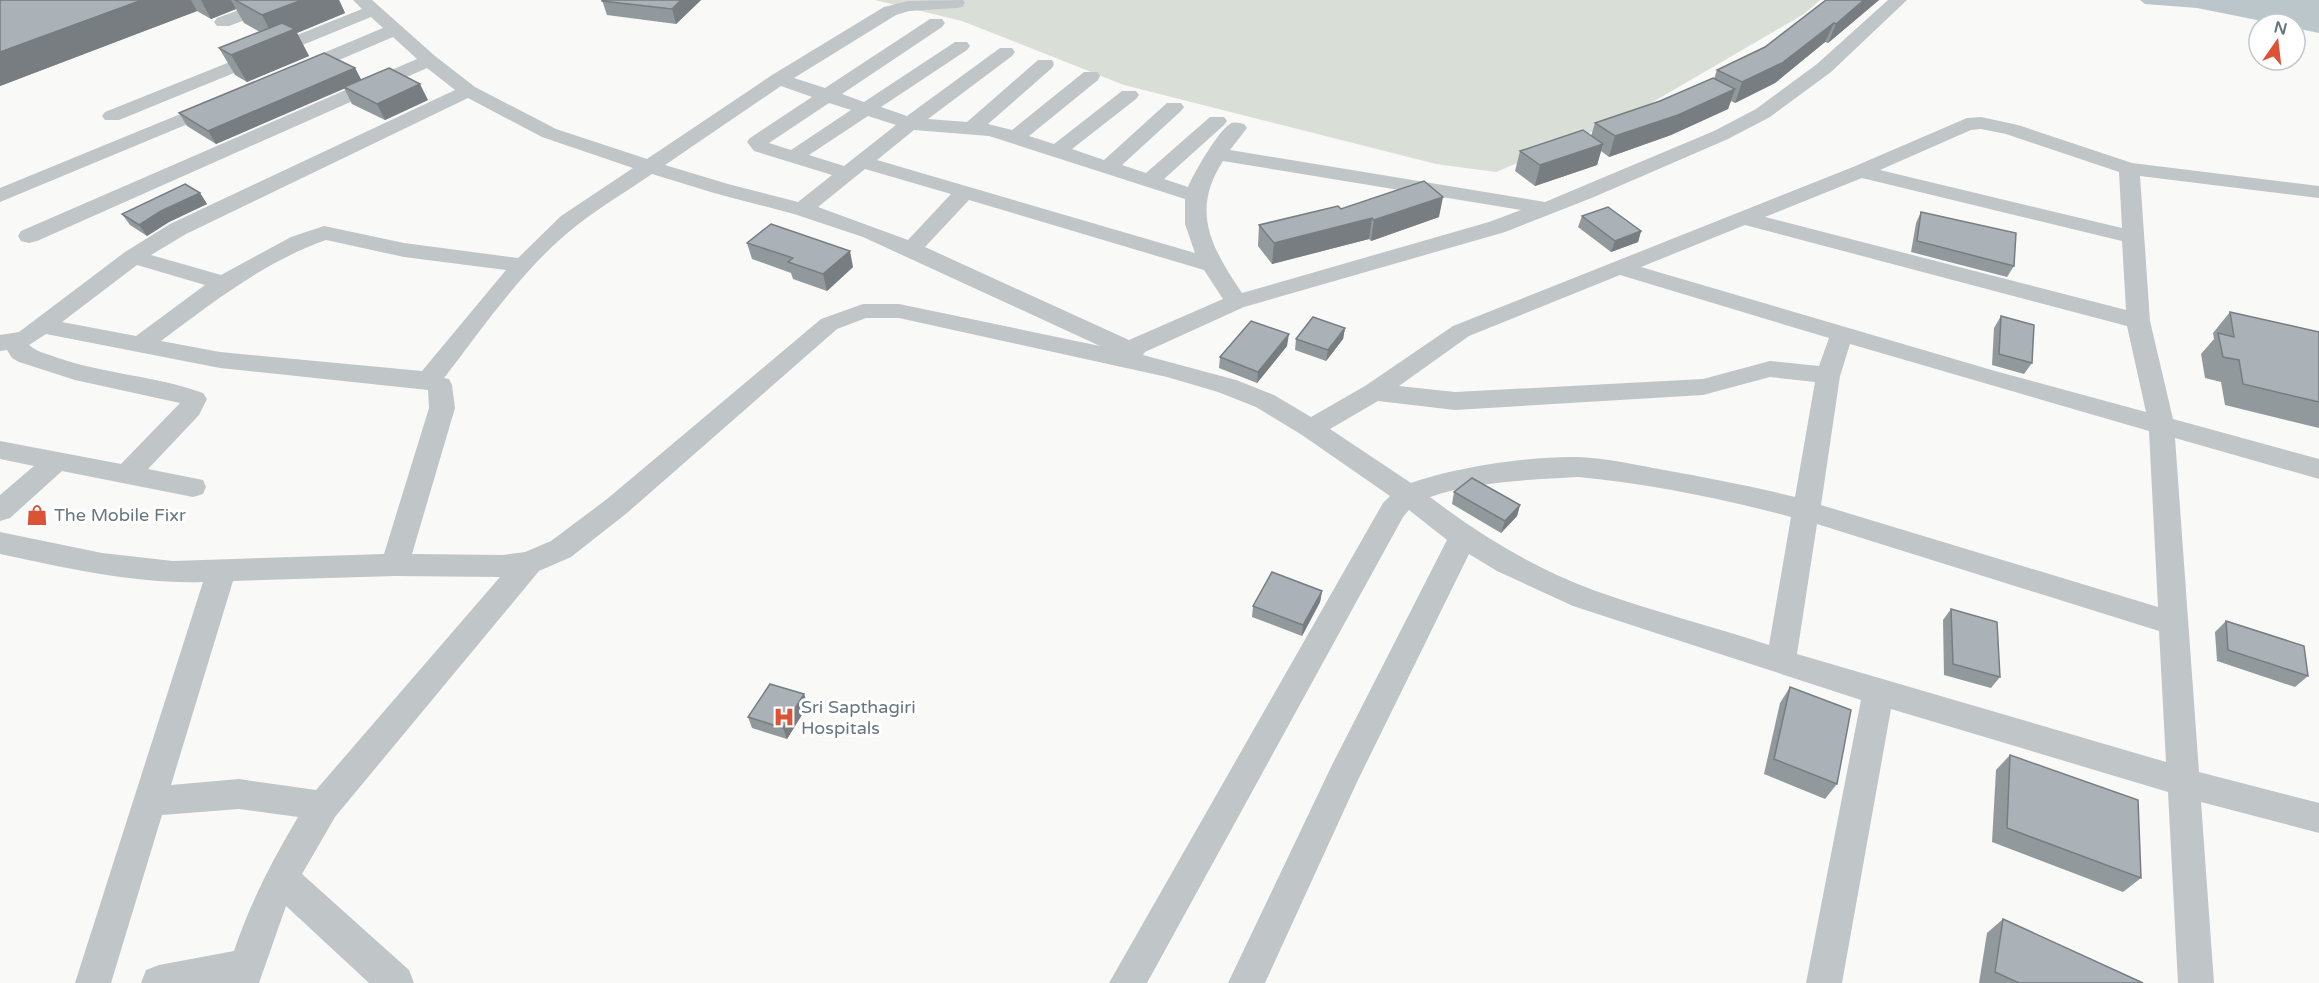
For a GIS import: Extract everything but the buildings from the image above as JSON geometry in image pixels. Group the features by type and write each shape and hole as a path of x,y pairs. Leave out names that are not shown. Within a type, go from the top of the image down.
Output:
{"street":[{"path":"223,22 282,0"},
{"path":"1128,350 1236,302 1497,227 1721,135 1763,113 1824,68 1898,0"},
{"path":"429,380 522,265 569,221 647,166 779,79 890,11 908,6 956,3"},
{"path":"112,116 367,5 468,91 549,133 721,189 802,209 849,224 911,249 1169,369"},
{"path":"936,23 758,140 756,144 793,157 856,168 963,194 1213,265"},
{"path":"274,81 395,30"},
{"path":"793,157 961,46"},
{"path":"802,209 1006,52"},
{"path":"29,236 429,60"},
{"path":"973,127 1046,64"},
{"path":"1014,138 1091,76"},
{"path":"779,79 911,124 973,127 1057,151 1196,196"},
{"path":"7,342 27,337 133,257 178,228 367,141 468,91"},
{"path":"1057,151 1129,95"},
{"path":"0,196 231,99"},
{"path":"1107,168 1174,107"},
{"path":"1311,429 1374,392 1461,331 1860,171 1972,123 2011,129 2129,169 2319,192"},
{"path":"1149,181 1227,124 1218,154 1207,170 1196,196 1199,233 1206,255 1236,302"},
{"path":"1218,154 1546,208"},
{"path":"2129,169 2138,321 2161,424 2196,983"},
{"path":"1860,171 2132,237"},
{"path":"911,249 963,194"},
{"path":"1744,218 2138,321"},
{"path":"119,381 151,347 223,283 299,242 324,233 394,248 522,265"},
{"path":"133,257 223,283"},
{"path":"1617,267 1988,377 2319,469"},
{"path":"0,543 132,569 173,572 395,565 485,567 529,563 561,549 617,506 829,324 845,316 877,310 918,314 1043,344 1169,369 1216,382 1265,401 1311,429 1408,495 1463,537 1507,563 1583,598 1878,692 2183,782 2319,818"},
{"path":"42,326 252,364 429,380 440,385 442,408 395,565"},
{"path":"1781,662 1828,376 1842,333"},
{"path":"7,342 28,356 75,372 194,399 190,409 127,474"},
{"path":"1374,392 1425,398 1482,400 1702,387 1721,384 1745,374 1773,368 1828,376"},
{"path":"0,450 193,487"},
{"path":"0,511 57,461"},
{"path":"1127,983 1393,510 1408,495 1443,482 1531,470 1578,467 1624,472 1743,494 1805,510 2173,623"},
{"path":"1246,983 1344,775 1463,537"},
{"path":"159,983 243,975 281,878 323,806 529,563"},
{"path":"93,983 221,572"},
{"path":"1824,983 1878,692"},
{"path":"149,802 201,795 239,794 323,806"},
{"path":"281,878 396,983"}],"shaded area":[{"path":"875,0 1820,0 1804,14 1627,117 1496,172 1436,164 1124,85 962,21"},
{"path":"2140,0 2319,0 2319,33 2307,30 2307,12 2247,12 2247,18 2197,8 2145,4"}],"place":[{"name":"The Mobile Fixr","path":"37,515"},
{"name":"Sri Sapthagiri Hospitals","path":"784,717"}]}
